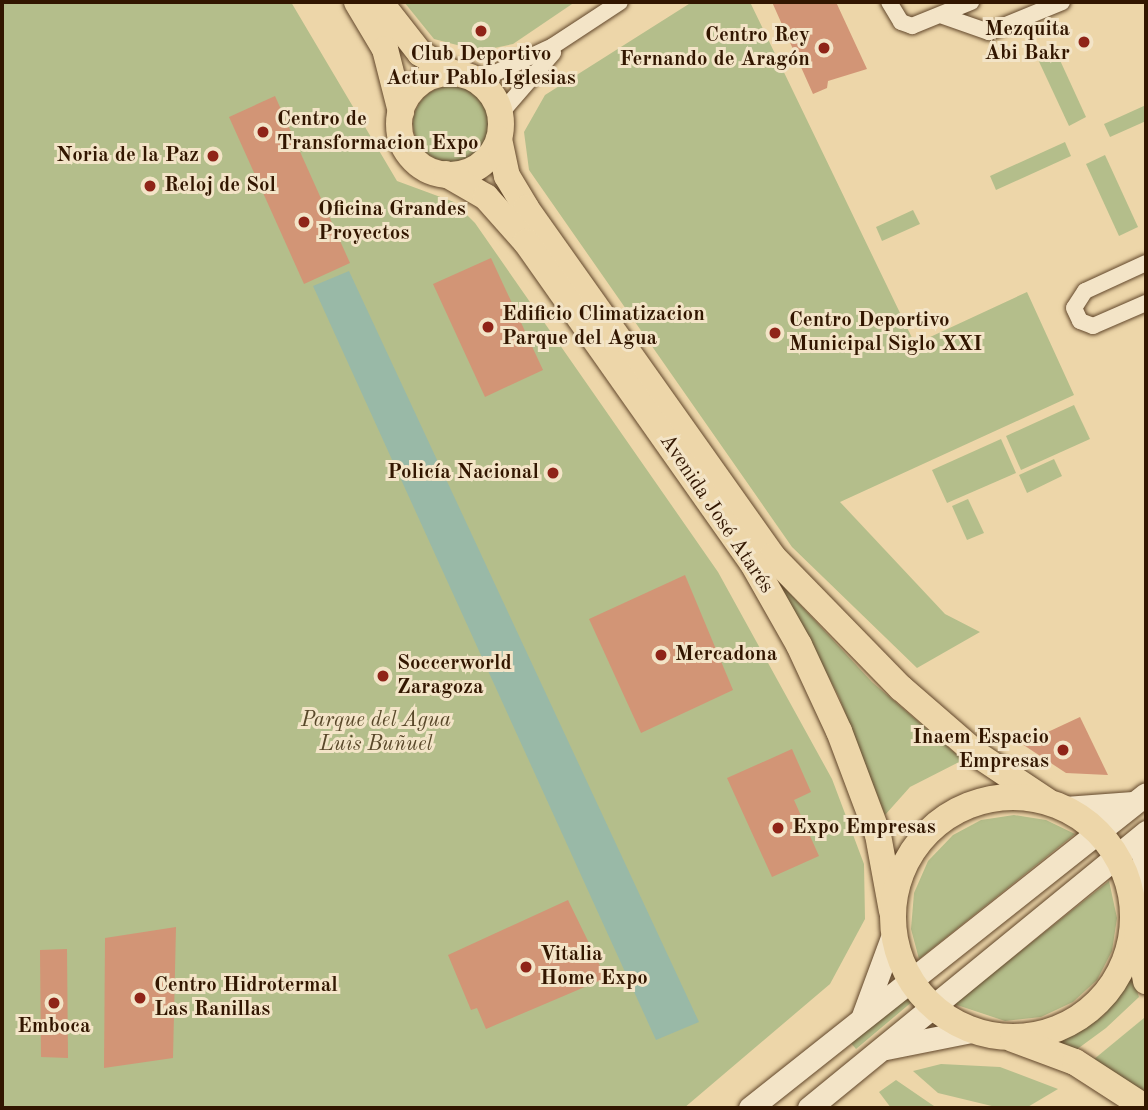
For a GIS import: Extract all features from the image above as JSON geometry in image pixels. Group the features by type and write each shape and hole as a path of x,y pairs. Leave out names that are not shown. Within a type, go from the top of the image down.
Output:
{"main road":[{"path":"356,2 385,49 409,154 446,174 484,162 499,127 478,81 452,73 420,53 380,2"},
{"path":"401,112 425,79 452,73"},
{"name":"Avenida José Atarés","path":"499,127 507,176 526,208 772,556 901,688 978,755 1098,831 1117,855"},
{"name":"Avenida José Atarés","path":"446,174 486,197 526,242 758,572 839,731 883,853 893,923 911,981 931,1005 971,1031"},
{"path":"863,1016 893,923 906,860 940,821 988,799 1056,805 1141,798"},
{"path":"750,1108 1141,798"},
{"path":"809,1108 931,1005 1146,832"},
{"path":"1008,1038 1047,1033 1093,1007 1124,965 1146,847"},
{"path":"1117,855 1134,914 1146,981"},
{"path":"876,1052 971,1031 1008,1038 1075,1062 1146,1108"}],"street":[{"path":"478,81 571,35 620,2"},
{"path":"889,2 906,25 943,16 973,2 972,18 984,32"},
{"path":"943,16 984,32 1062,2"},
{"path":"499,127 521,84 571,35"},
{"path":"1146,263 1085,291 1074,308 1080,321 1093,326 1146,303"}],"green space":[{"name":"Parque del Agua Luis Buñuel","path":"2,2 291,2 397,181 454,202 475,223 718,572 832,779 864,864 865,919 830,984 684,1108 2,1108"},
{"name":"Club Deportivo Actur Pablo Iglesias","path":"404,2 575,2 513,44 480,51 434,39"},
{"name":"Centro Deportivo Municipal Siglo XXI","path":"692,2 750,2 915,344 1027,292 1074,395 840,502 945,614 980,632 917,668 792,547 529,170 524,132 545,95"},
{"path":"1053,45 1086,117 1069,126 1035,53"},
{"path":"451,86 466,89 478,97 486,109 489,124 486,139 478,151 466,159 451,162 436,159 424,151 416,139 413,124 416,109 424,97 436,89"},
{"path":"1146,105 1146,121 1110,137 1104,124"},
{"path":"1065,142 1071,156 996,190 990,176"},
{"path":"1105,155 1138,227 1119,236 1086,164"},
{"path":"913,210 920,224 882,241 876,227"},
{"path":"1074,405 1090,439 1021,470 1006,436"},
{"path":"1001,439 1016,473 947,503 932,470"},
{"path":"1054,459 1062,476 1027,493 1019,475"},
{"path":"968,499 984,533 967,540 952,506"},
{"path":"779,582 872,682 963,760 910,787 885,815 839,697"},
{"path":"1014,815 1046,820 1075,834 919,959 911,929 914,893 928,861 953,835 981,820"},
{"path":"1109,881 1117,918 1112,951 1097,980 1073,1002 1041,1017 1005,1021 954,1004"},
{"path":"1132,976 1139,997 1106,1028 1076,1050 1059,1043 1103,1016"},
{"path":"909,997 913,1001 856,1049 850,1042"},
{"path":"1144,1018 1146,1022 1146,1095 1093,1060"},
{"path":"941,1064 1000,1067 1058,1089 1026,1108 1000,1108 938,1093 913,1071"},
{"path":"896,1080 937,1108 891,1108 879,1092"}],"shaded area":[{"path":"349,271 699,1022 656,1040 313,286"}],"building":[{"name":"Centro Rey Fernando de Aragón","path":"772,2 836,2 867,69 828,81 827,88 813,94"},
{"name":"Oficina Grandes Proyectos","path":"275,96 350,263 304,284 229,117"},
{"name":"Edificio Climatizacion Parque del Agua","path":"491,258 543,370 485,397 433,284"},
{"name":"Mercadona","path":"685,575 733,690 641,733 589,619"},
{"name":"Inaem Espacio Empresas","path":"1080,717 1108,775 1066,773 1022,744"},
{"name":"Expo Empresas","path":"792,749 811,792 794,800 819,856 772,877 727,778"},
{"name":"Vitalia Home Expo","path":"568,900 606,978 486,1029 477,1008 471,1010 448,955"},
{"name":"Centro Hidrotermal Las Ranillas","path":"176,927 173,1058 104,1068 105,938"},
{"name":"Emboca","path":"67,949 68,1058 41,1057 40,950"}],"place":[{"name":"Club Deportivo Actur Pablo Iglesias","path":"481,31"},
{"name":"Mezquita Abi Bakr","path":"1084,42"},
{"name":"Centro Rey Fernando de Aragón","path":"824,48"},
{"name":"Centro de Transformacion Expo","path":"263,132"},
{"name":"Noria de la Paz","path":"213,156"},
{"name":"Reloj de Sol","path":"150,186"},
{"name":"Oficina Grandes Proyectos","path":"304,222"},
{"name":"Edificio Climatizacion Parque del Agua","path":"488,327"},
{"name":"Centro Deportivo Municipal Siglo XXI","path":"775,333"},
{"name":"Policía Nacional","path":"553,473"},
{"name":"Mercadona","path":"661,655"},
{"name":"Soccerworld Zaragoza","path":"383,676"},
{"name":"Inaem Espacio Empresas","path":"1063,750"},
{"name":"Expo Empresas","path":"778,828"},
{"name":"Vitalia Home Expo","path":"526,967"},
{"name":"Centro Hidrotermal Las Ranillas","path":"140,998"},
{"name":"Emboca","path":"54,1003"}]}
